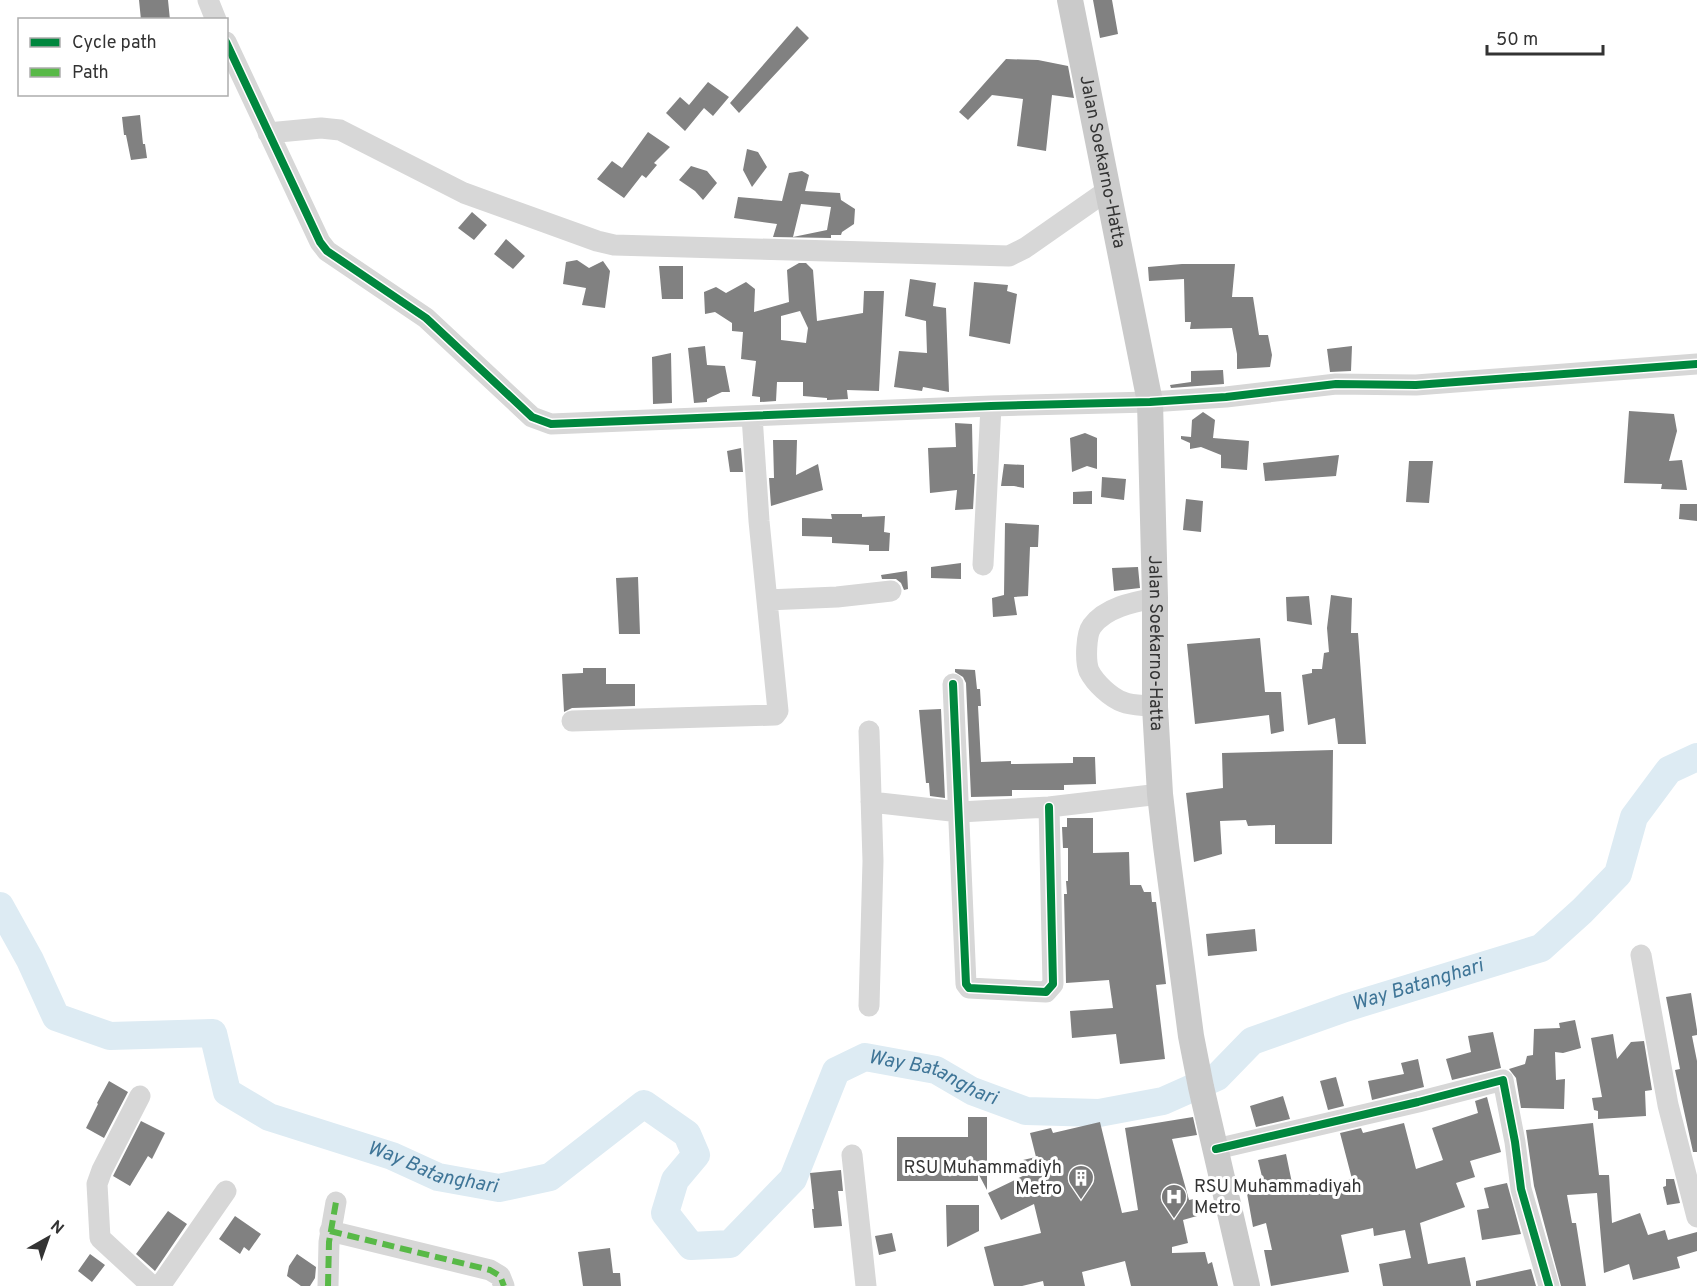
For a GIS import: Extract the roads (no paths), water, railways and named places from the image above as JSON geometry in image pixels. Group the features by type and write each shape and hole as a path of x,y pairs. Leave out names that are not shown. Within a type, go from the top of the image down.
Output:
{"main road":[{"name":"Jalan Soekarno-Hatta","path":"1070,0 1150,402 1155,707 1160,794 1191,1036 1247,1286"}],"street":[{"path":"208,0 215,18"},
{"path":"228,46 320,242 327,251 426,318 532,417 551,424 991,406 1150,402 1336,384 1416,385 1697,364"},
{"path":"268,133 321,128 340,130 464,193 614,245 1009,256 1025,248 1108,190"},
{"path":"983,565 991,406"},
{"path":"572,721 775,715 778,711 759,521 752,416"},
{"path":"767,600 837,597 891,591"},
{"path":"1155,598 1125,604 1105,615 1092,626 1086,642 1089,670 1105,690 1122,702 1155,707"},
{"path":"953,684 967,987 971,989 1046,992 1053,984 1049,807"},
{"path":"869,731 873,861 869,1006"},
{"path":"871,802 960,812 1049,807 1160,794"},
{"path":"1641,955 1668,1105 1697,1217"},
{"path":"1216,1149 1503,1080 1521,1189 1549,1286"},
{"path":"140,1096 102,1170 98,1184 100,1238 152,1286"},
{"path":"852,1155 866,1286"},
{"path":"160,1286 226,1191"},
{"path":"328,1286 330,1231 336,1202"},
{"path":"330,1231 490,1270 500,1276 504,1286"}],"waterway":[{"name":"Way Batanghari","path":"0,906 30,960 56,1017 110,1036 213,1033 227,1092 269,1117 392,1156 438,1177 499,1188 550,1177 644,1104 687,1134 696,1155 675,1180 665,1213 691,1246 730,1244 793,1179 836,1071 865,1057 936,1070 972,1091 1026,1111 1099,1113 1163,1101 1217,1077 1252,1041 1345,1008 1541,948 1618,874 1634,817 1669,770 1697,757"}],"place":[{"name":"RSU Muhammadiyh Metro","path":"1081,1201"},
{"name":"RSU Muhammadiyah Metro","path":"1174,1220"}]}
